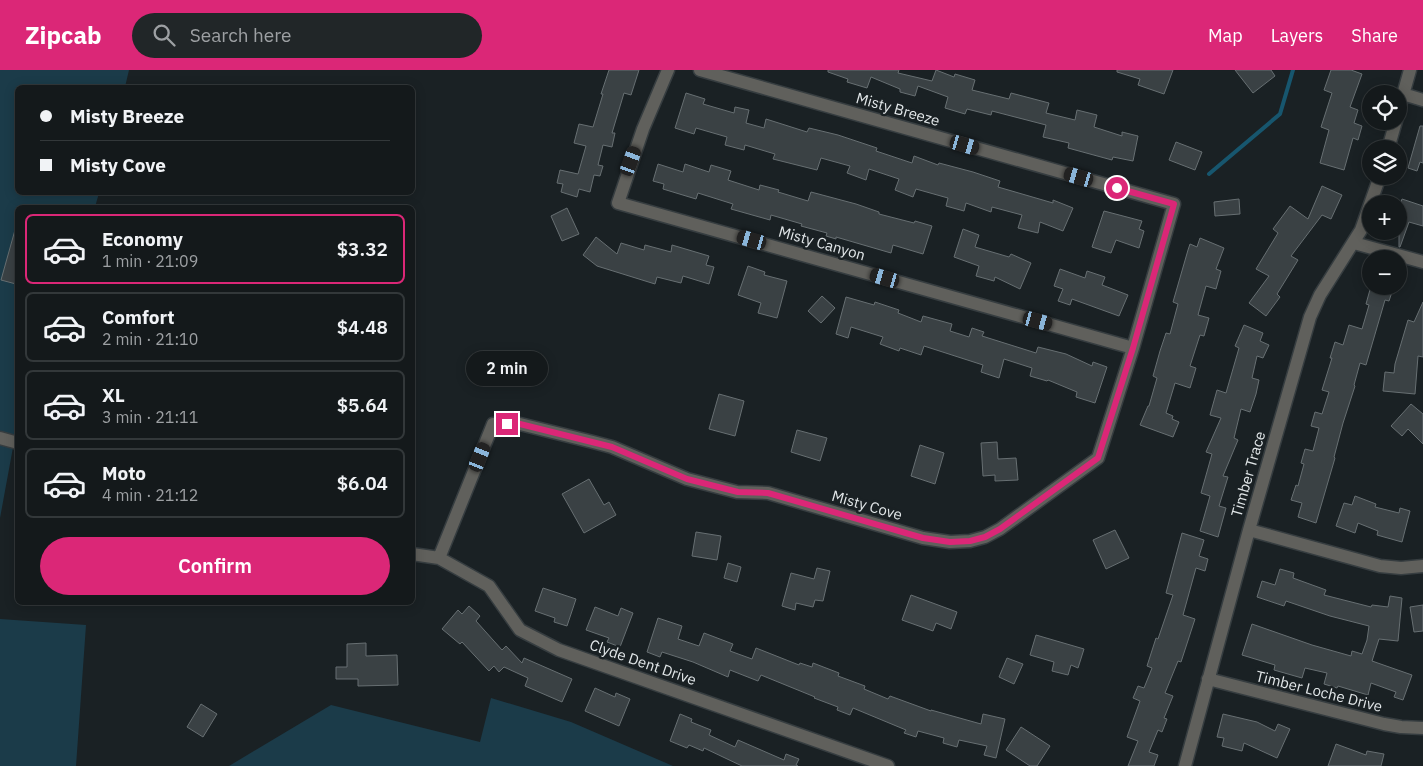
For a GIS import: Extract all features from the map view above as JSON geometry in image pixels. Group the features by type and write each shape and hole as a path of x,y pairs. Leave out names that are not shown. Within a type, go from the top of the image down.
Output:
{"street":[{"name":"Misty Canyon","path":"668,70 643,129 618,203 1133,348"},
{"name":"Misty Breeze","path":"700,70 1174,204"},
{"path":"1406,85 1410,70"},
{"path":"1407,95 1423,100"},
{"name":"Timber Trace","path":"1185,766 1249,530 1310,317 1320,295 1361,230 1377,185"},
{"name":"Misty Cove","path":"439,558 493,424 520,424 612,447 687,479 738,492 768,493 923,538 950,542 970,541 985,537 1000,529 1098,458 1133,348 1174,204"},
{"path":"1354,243 1423,262"},
{"path":"0,438 15,442"},
{"path":"1249,530 1380,566 1401,568 1423,566"},
{"name":"Clyde Dent Drive","path":"415,554 439,558 489,586 520,630 559,650 888,766"},
{"name":"Timber Loche Drive","path":"1208,679 1384,724 1423,728"}],"shaded area":[{"path":"0,70 129,70 125,85 15,85 15,195 98,195 96,205 15,205 15,442 0,518"},
{"path":"0,619 86,625 76,766 0,766"},
{"path":"491,698 571,722 673,766 229,766 331,705 480,742"}],"building":[{"path":"609,70 639,70 631,95 624,93 612,133 615,133 612,147 603,145 598,165 603,166 600,176 594,175 590,192 579,189 577,197 561,192 563,184 557,183 560,170 578,174 586,146 574,143 579,124 593,127"},
{"path":"828,70 899,70 898,73 932,81 936,70 954,77 955,74 975,80 972,90 1009,99 1011,93 1049,103 1046,113 1075,120 1077,110 1097,115 1094,127 1122,136 1122,132 1138,136 1133,161 1113,157 1112,160 1068,148 1069,143 1043,137 1046,125 992,111 991,115 967,109 965,114 945,108 948,97 918,86 915,96 900,92 900,89 871,77 867,88 847,82 848,79 828,72"},
{"path":"1117,70 1173,70 1164,94 1138,85 1140,79 1117,72"},
{"path":"1235,70 1271,70 1275,76 1253,93"},
{"path":"1331,70 1351,70 1362,74 1350,107 1358,110 1354,123 1362,126 1358,140 1353,138 1344,170 1320,163 1329,130 1321,127 1332,93 1324,90"},
{"path":"686,93 705,99 703,104 734,113 735,107 749,110 746,123 764,128 766,119 807,132 809,128 838,135 877,148 876,151 912,163 914,156 938,165 939,163 973,172 1000,181 998,187 1053,203 1053,200 1073,208 1063,231 1040,222 1038,233 1018,228 1022,215 992,207 991,212 966,203 964,211 946,206 948,198 916,189 913,197 895,190 899,179 869,169 866,180 847,173 850,166 821,158 817,170 773,159 775,154 745,145 744,150 725,145 727,137 696,128 694,134 675,128"},
{"path":"1420,126 1423,126 1423,163 1420,162 1417,171 1408,168"},
{"path":"1176,142 1202,152 1195,170 1169,160"},
{"path":"658,164 683,172 685,164 709,172 711,165 731,171 728,180 759,190 760,185 808,201 811,192 856,204 879,212 879,214 932,226 923,254 893,245 891,253 836,237 836,239 826,236 827,233 771,215 770,220 731,209 733,204 698,193 696,199 663,189 664,184 653,181"},
{"path":"1322,186 1342,195 1331,219 1322,215 1291,256 1298,260 1277,294 1280,297 1266,316 1249,303 1269,276 1256,269 1278,233 1273,229 1290,206 1308,219"},
{"path":"1239,199 1240,214 1215,216 1214,202"},
{"path":"1407,201 1423,206 1423,226 1409,222 1407,228"},
{"path":"567,208 579,234 562,241 551,216"},
{"path":"1104,211 1142,221 1139,229 1144,231 1139,248 1116,240 1111,253 1092,247"},
{"path":"963,229 979,235 975,247 1009,257 1011,254 1031,263 1020,289 995,277 994,281 976,276 979,266 954,257"},
{"path":"15,230 15,284 1,280"},
{"path":"596,237 617,254 621,243 644,250 645,245 671,252 672,245 709,256 706,265 714,267 709,284 683,276 681,283 657,277 655,284 597,266 583,255"},
{"path":"1200,238 1224,248 1216,269 1221,271 1216,289 1206,286 1198,315 1209,318 1204,336 1200,335 1190,366 1196,368 1190,388 1175,383 1166,413 1173,416 1172,419 1179,422 1173,437 1140,425 1149,406 1157,378 1153,376 1160,351 1166,333 1170,334 1178,304 1173,302 1188,250 1190,244 1197,247"},
{"path":"1399,240 1403,240 1400,247"},
{"path":"748,266 765,272 764,275 787,281 777,318 758,313 761,303 738,295"},
{"path":"1060,269 1085,278 1087,271 1105,277 1102,285 1128,295 1119,316 1072,299 1070,305 1058,301 1063,289 1054,286"},
{"path":"1368,295 1391,295 1389,301 1385,300 1366,365 1360,363 1316,523 1298,517 1302,503 1291,500 1296,485 1298,486 1304,464 1301,463 1305,449 1313,451 1319,428 1311,426 1315,412 1322,414 1329,392 1322,390 1335,342 1343,345 1349,325 1362,329 1369,305 1366,304"},
{"path":"822,296 835,308 821,323 808,311"},
{"path":"846,297 874,305 875,302 899,310 898,313 921,322 923,316 952,324 950,331 969,337 972,328 984,332 982,336 1036,353 1038,347 1066,354 1092,366 1093,362 1107,367 1095,403 1076,397 1077,392 1048,380 1030,376 1032,368 1004,359 999,378 981,372 983,365 924,346 921,355 900,348 899,351 880,344 883,337 851,327 848,338 836,334"},
{"path":"1423,302 1423,357 1418,356 1415,394 1383,391 1385,372 1394,373 1408,320 1414,322"},
{"path":"1244,325 1263,333 1260,341 1269,345 1263,358 1257,356 1252,378 1259,380 1256,394 1250,412 1241,409 1234,438 1238,440 1223,476 1228,477 1219,506 1226,508 1218,537 1200,531 1210,496 1201,493 1212,454 1206,452 1221,418 1210,415 1217,390 1226,393 1239,348 1235,346"},
{"path":"719,394 744,401 735,436 709,429"},
{"path":"1411,404 1423,414 1423,444 1408,429 1402,436 1391,426"},
{"path":"797,430 827,438 820,461 791,452"},
{"path":"997,442 998,459 1016,458 1018,480 995,481 995,475 983,476 981,443"},
{"path":"920,445 944,453 935,484 911,476"},
{"path":"589,479 604,505 609,502 616,515 584,533 562,494"},
{"path":"1355,496 1376,504 1375,507 1399,513 1400,508 1410,511 1402,542 1377,535 1378,531 1358,523 1355,533 1336,526 1344,503 1352,505"},
{"path":"1115,530 1129,558 1106,569 1093,540"},
{"path":"696,532 721,536 717,560 692,556"},
{"path":"1182,533 1204,540 1199,556 1208,559 1205,571 1196,568 1183,615 1195,619 1181,662 1178,661 1165,693 1173,696 1164,718 1167,719 1162,732 1158,730 1149,752 1158,755 1154,766 1128,766 1138,741 1127,737 1140,701 1133,698 1138,686 1144,688 1152,668 1147,666 1173,595 1166,593"},
{"path":"728,563 741,567 737,582 724,578"},
{"path":"817,568 830,571 823,601 815,600 813,607 796,603 795,610 782,606 791,573 814,579"},
{"path":"1280,569 1294,573 1293,578 1326,590 1324,595 1371,607 1372,605 1388,607 1390,596 1402,598 1398,641 1379,639 1372,661 1412,675 1403,700 1394,697 1396,692 1371,683 1368,695 1324,684 1327,673 1305,668 1302,678 1274,670 1275,665 1242,655 1252,624 1312,645 1351,656 1352,651 1362,654 1369,626 1330,616 1286,601 1284,606 1257,597 1262,581 1275,585"},
{"path":"543,588 576,599 567,626 554,622 555,618 535,611"},
{"path":"911,595 957,612 951,629 936,623 933,631 902,620"},
{"path":"1423,605 1423,631 1414,632 1410,607"},
{"path":"469,606 480,616 476,621 502,650 506,646 522,663 524,658 572,679 562,702 525,686 528,678 504,667 499,672 494,666 489,671 462,642 460,644 442,629 458,610 462,614"},
{"path":"595,607 618,616 621,608 633,613 620,647 607,642 609,638 586,630"},
{"path":"658,618 682,626 678,639 699,646 704,633 733,644 730,651 752,659 756,648 799,665 800,663 812,667 813,663 839,673 838,676 865,686 864,689 888,699 890,696 931,711 981,724 983,714 1005,719 996,758 984,755 987,746 959,740 957,747 943,743 944,738 918,731 916,737 904,733 906,730 853,708 850,715 837,710 838,707 761,675 758,681 730,670 728,677 693,662 662,652 660,657 647,652"},
{"path":"1036,635 1084,649 1078,668 1071,665 1068,675 1052,671 1054,662 1030,655"},
{"path":"366,643 366,656 397,655 398,685 358,686 358,679 336,679 336,667 347,667 347,644"},
{"path":"1007,658 1023,664 1014,684 999,677"},
{"path":"595,688 615,697 616,693 630,699 619,726 585,711"},
{"path":"201,704 217,714 203,737 187,727"},
{"path":"680,714 692,719 691,722 711,730 709,735 735,747 738,740 784,760 786,754 799,759 796,765 798,766 742,766 704,748 703,751 689,745 687,748 670,741"},
{"path":"1223,714 1257,722 1275,731 1278,724 1290,729 1277,758 1244,743 1242,751 1222,746 1224,738 1217,737"},
{"path":"1021,727 1050,746 1037,766 1030,766 1006,750"},
{"path":"1336,744 1366,755 1367,751 1384,754 1381,766 1328,766"}],"waterway":[{"path":"1209,174 1280,114 1293,70"}],"route":[{"path":"507,424 520,424 612,447 687,479 738,492 768,493 923,538 950,542 970,541 985,537 1000,529 1098,458 1133,348 1174,204 1117,188"}]}
